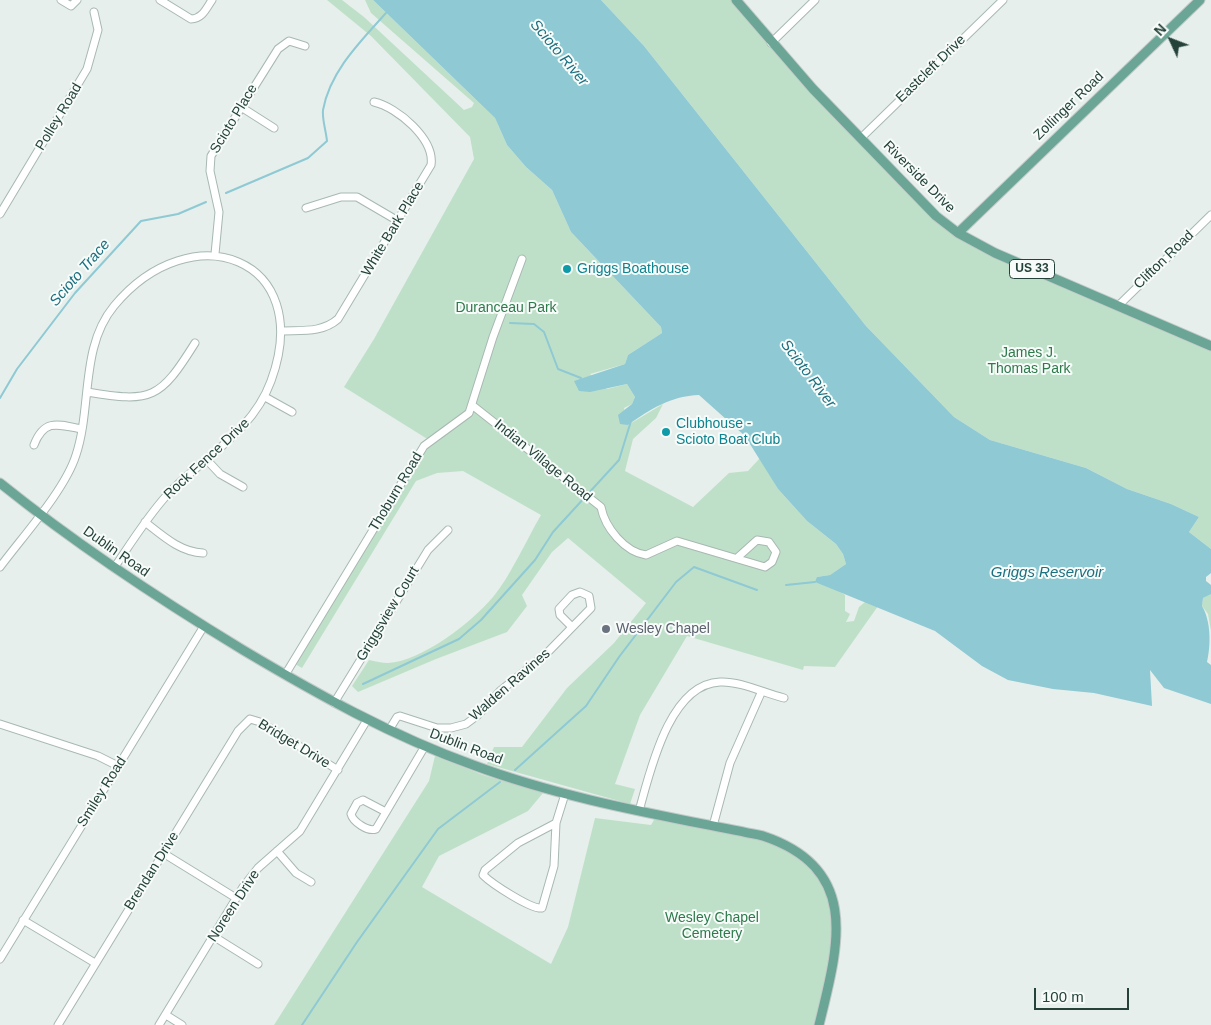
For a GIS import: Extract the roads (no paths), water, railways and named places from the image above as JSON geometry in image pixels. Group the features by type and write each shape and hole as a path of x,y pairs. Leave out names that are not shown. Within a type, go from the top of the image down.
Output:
{"main road":[{"name":"Riverside Drive","path":"736,0 771,42 861,138 936,216 958,232 995,253 1210,344"},
{"name":"Zollinger Road","path":"958,232 1200,0"},
{"name":"Dublin Road","path":"0,483 114,568 204,626 334,703 389,730 472,765 565,794 764,836 785,843 807,859 825,882 835,908 836,957 820,1025"}],"street":[{"path":"60,0 70,6 77,0"},
{"path":"160,0 190,18 196,19 202,16 212,0"},
{"path":"771,42 815,0"},
{"name":"Eastcleft Drive","path":"861,138 1003,0"},
{"name":"Polley Road","path":"0,214 87,69 98,30 94,12"},
{"name":"Scioto Place","path":"215,254 219,212 209,164 220,139 281,46 294,41 305,46"},
{"name":"White Bark Place","path":"281,331 318,330 329,327 338,319 431,165 430,149 422,137 397,113 374,102"},
{"path":"241,107 274,128"},
{"path":"306,208 341,197 357,196 398,221"},
{"name":"Clifton Road","path":"1118,306 1211,215"},
{"path":"0,567 65,480 73,463 98,332 113,307 141,279 177,260 194,255 215,254"},
{"name":"Rock Fence Drive","path":"114,568 145,522 166,496 245,426 264,398 276,366 281,331 275,302 260,277 244,264 215,254"},
{"name":"Thoburn Road","path":"285,675 424,446 464,418 472,405 492,337 522,259"},
{"path":"88,392 124,398 148,396 156,392 178,370 195,343"},
{"path":"264,398 292,412"},
{"name":"Indian Village Road","path":"472,405 601,507 606,521 617,537 630,550 638,554 653,553 664,545 677,540 765,567 772,562 776,552 769,542 756,540 737,558"},
{"path":"34,445 38,434 45,427 54,425 81,429"},
{"path":"206,459 220,474 243,487"},
{"path":"145,522 191,553 203,553"},
{"name":"Griggsview Court","path":"334,703 428,550 448,530"},
{"name":"Walden Ravines","path":"389,730 400,716 437,728 451,728 466,724 478,715 500,691 546,654 591,608 591,602 584,593 575,592 559,609 560,615 572,627"},
{"name":"Smiley Road","path":"0,958 204,626"},
{"path":"639,811 662,735 694,690 711,684 726,682 784,698"},
{"path":"713,826 730,763 761,693"},
{"name":"Bridget Drive","path":"250,719 260,722 338,770"},
{"name":"Brendan Drive","path":"58,1025 238,731 250,719"},
{"name":"Noreen Drive","path":"159,1025 236,898 258,868 300,830 368,720"},
{"path":"0,724 98,756 118,766"},
{"path":"386,812 363,800 357,803 351,814 353,820 374,830 386,812 425,746"},
{"path":"556,823 518,843 485,870 483,876 540,910 543,907 554,866 556,823 565,794"},
{"path":"277,851 296,873 311,882"},
{"path":"164,853 236,898"},
{"path":"24,920 95,964"},
{"path":"214,936 258,964"},
{"path":"166,1015 182,1025"}],"water":[{"name":"Griggs Reservoir","path":"373,0 601,0 644,46 866,326 954,417 990,440 1086,468 1127,489 1171,504 1199,517 1189,532 1211,549 1211,573 1206,577 1206,581 1211,585 1211,594 1203,598 1202,606 1207,619 1209,633 1207,662 1211,665 1211,704 1164,688 1150,670 1152,706 1094,693 1053,689 1008,680 982,666 935,631 815,582 817,577 830,575 846,564 843,554 836,544 807,521 778,489 745,436 699,395 679,398 661,404 628,425 620,424 618,415 632,404 635,397 627,384 590,392 579,391 574,381 625,364 628,355 662,333 661,327 571,232 552,190 526,167 507,145 495,118"}],"waterway":[{"name":"Scioto Trace","path":"226,193 308,158 327,141 323,110 332,82 348,57 386,13"},
{"name":"Scioto Trace","path":"0,398 17,369 75,293 141,221 178,214 206,202"},
{"path":"510,323 534,324 544,332 558,369 581,378"},
{"path":"363,684 459,639 481,620 535,560 553,532 619,460 631,421"},
{"path":"515,770 586,706 619,657 676,582 694,567 757,590"},
{"path":"786,585 815,582"},
{"path":"302,1025 357,942 438,829 500,782"}],"place":[{"name":"Griggs Boathouse","path":"567,269"},
{"name":"Clubhouse - Scioto Boat Club","path":"666,432"},
{"name":"Wesley Chapel","path":"606,629"}],"water label":[{"name":"Scioto River","path":"559,53"},
{"name":"Scioto River","path":"808,374"}],"park label":[{"name":"Duranceau Park","path":"506,308"},
{"name":"James J. Thomas Park","path":"1029,362"},
{"name":"Wesley Chapel Cemetery","path":"712,926"}]}
